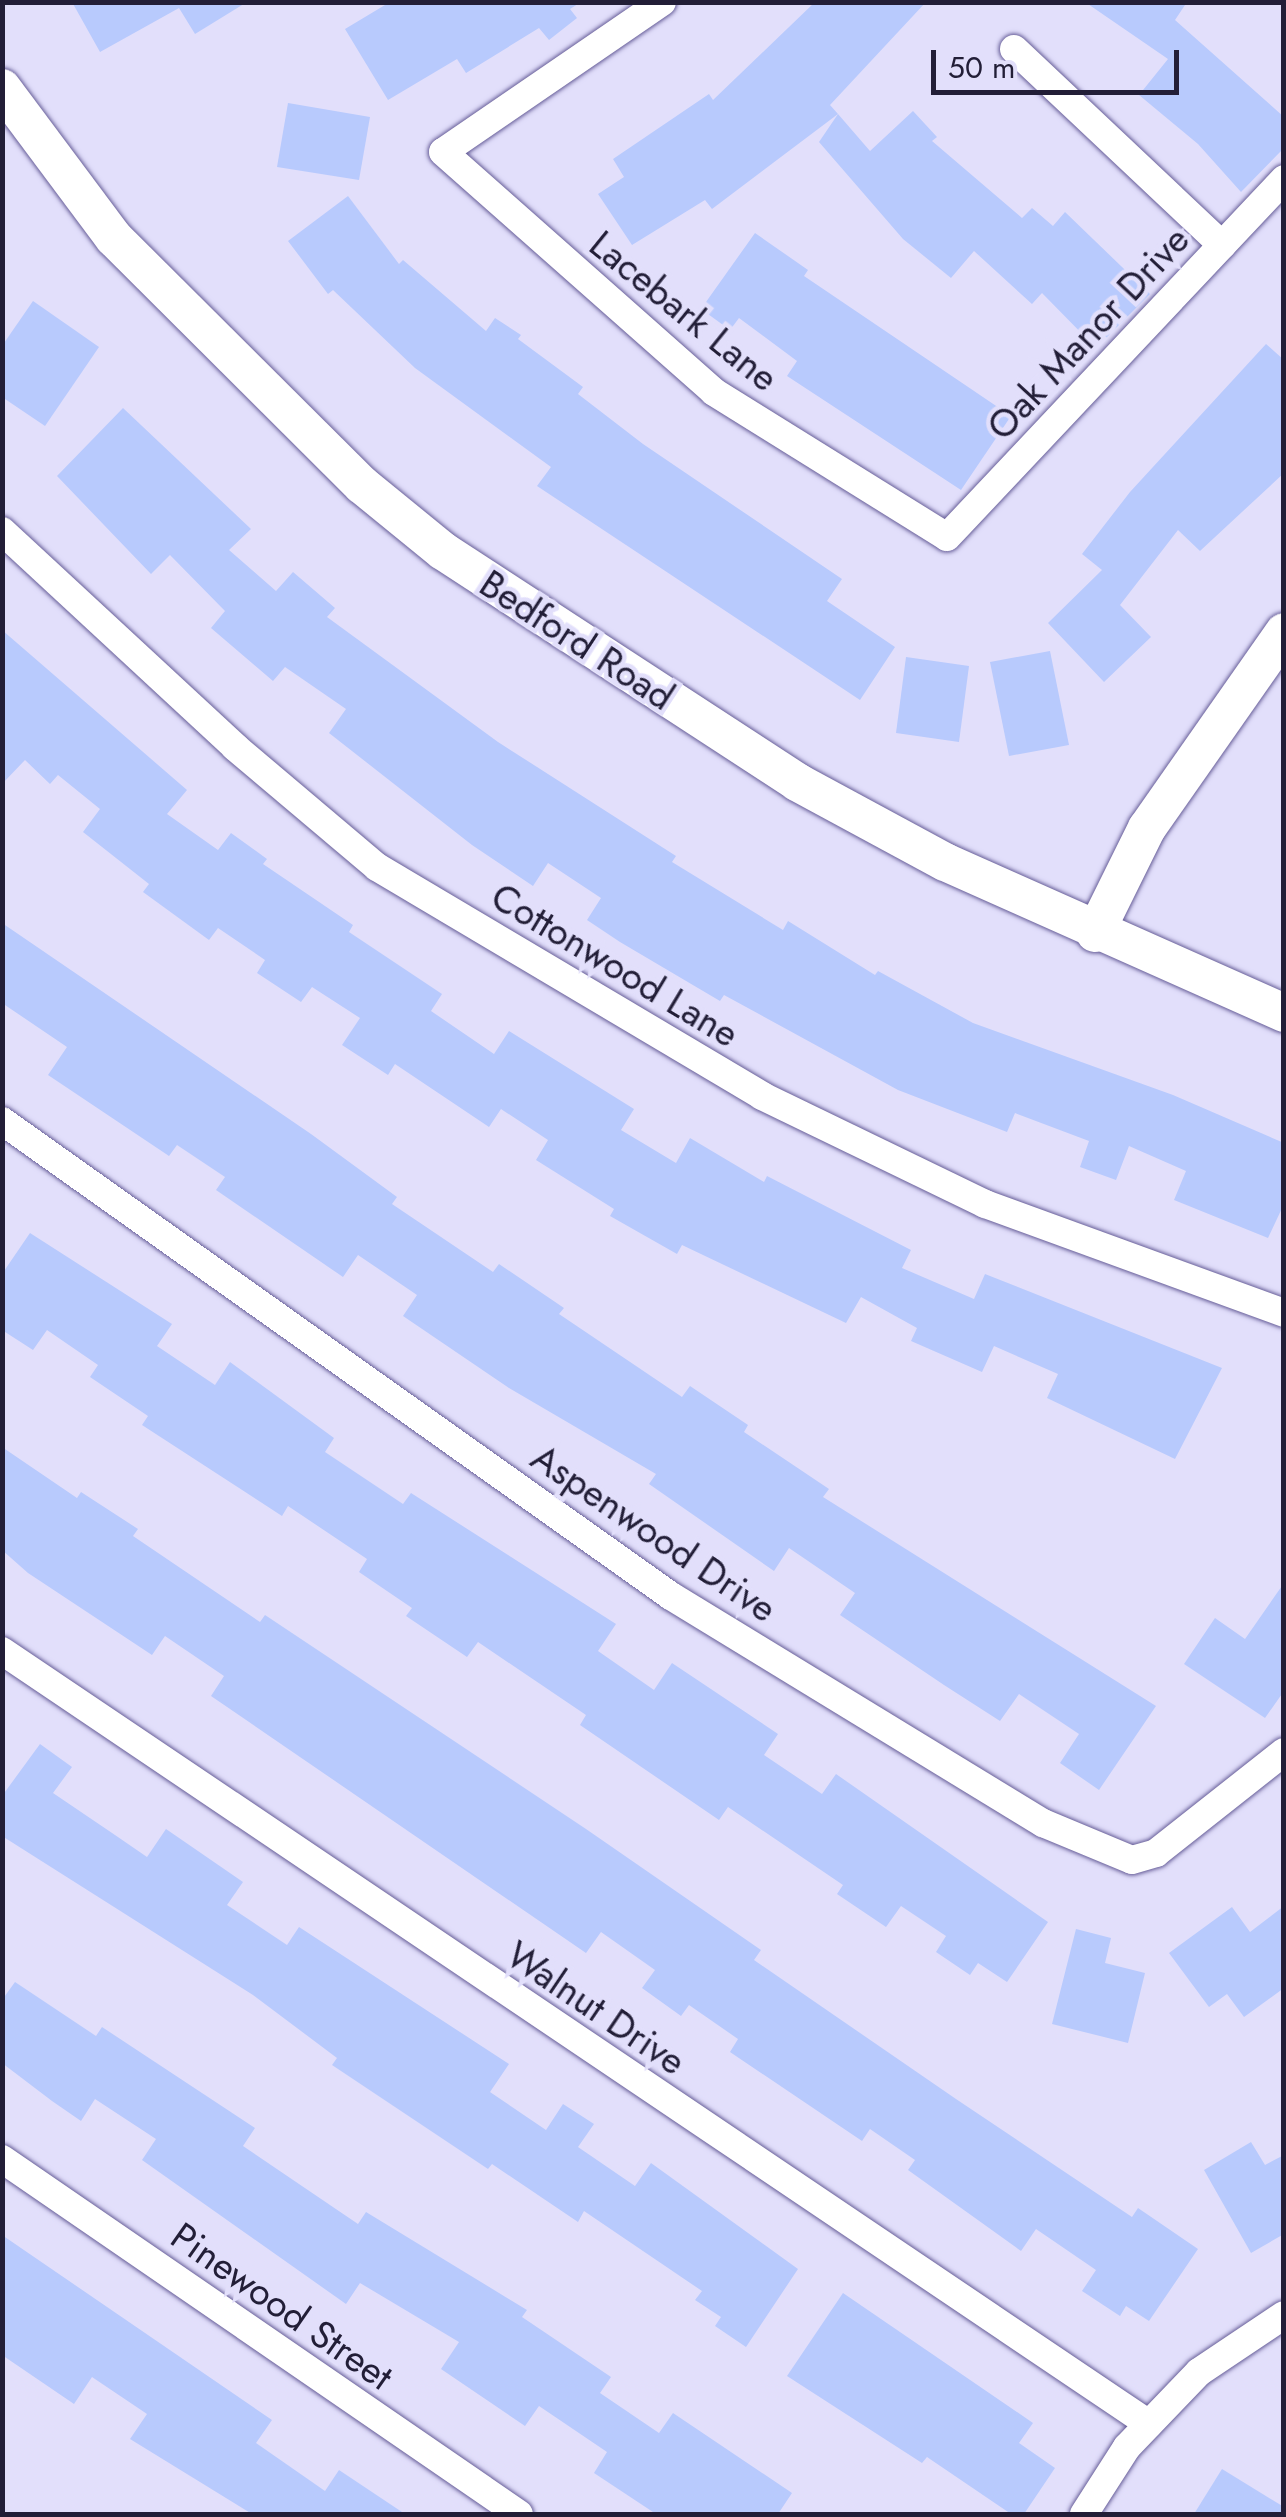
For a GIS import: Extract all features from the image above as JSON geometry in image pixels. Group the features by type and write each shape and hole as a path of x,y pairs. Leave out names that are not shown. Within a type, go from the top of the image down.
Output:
{"main road":[{"name":"Bedford Road","path":"2,88 114,238 362,485 444,551 798,782 1095,934 1284,1013"},
{"path":"1095,934 1147,828 1284,632"}],"street":[{"name":"Lacebark Lane","path":"662,2 442,152 714,392 947,537"},
{"path":"1014,49 1222,245"},
{"name":"Oak Manor Drive","path":"947,537 1284,180"},
{"name":"Cottonwood Lane","path":"2,531 234,747 377,867 779,1104 985,1204 1284,1313"},
{"name":"Aspenwood Drive","path":"2,1121 670,1596 1042,1822 1132,1860 1156,1853 1284,1752"},
{"name":"Walnut Drive","path":"2,1651 1150,2424"},
{"name":"Pinewood Street","path":"2,2159 518,2514"},
{"path":"1084,2514 1150,2424 1198,2372 1284,2316"}],"building":[{"path":"72,2 247,2 195,34 179,8 100,52"},
{"path":"390,2 581,2 570,9 577,18 549,40 539,28 466,73 457,59 388,100 345,29"},
{"path":"815,2 926,2 830,105 838,114 712,209 705,200 632,245 598,194 624,177 613,159 709,94 713,100"},
{"path":"1085,2 1187,2 1175,20 1284,117 1284,148 1241,192 1198,144 1139,95 1168,59"},
{"path":"288,103 370,117 359,180 277,167"},
{"path":"913,111 937,137 932,141 1022,218 1032,208 1053,226 1065,212 1150,294 1096,348 1042,293 1032,304 974,251 951,278 903,239 819,142 838,114 870,151"},
{"path":"348,196 399,264 403,260 486,331 495,318 521,335 518,339 583,387 578,394 643,444 842,579 827,601 895,647 860,700 537,486 551,467 415,368 333,290 328,294 288,241"},
{"path":"755,233 808,270 804,276 1011,416 961,490 787,376 797,361 739,318 730,330 701,309"},
{"path":"33,301 99,347 45,426 2,397 2,346"},
{"path":"1266,344 1284,360 1284,473 1200,551 1178,530 1120,605 1151,637 1104,682 1048,623 1102,570 1082,554 1130,492"},
{"path":"123,408 251,529 229,550 276,591 293,572 335,608 327,617 498,742 676,856 672,862 783,930 788,921 875,975 878,971 973,1023 1173,1095 1284,1143 1284,1204 1268,1238 1174,1200 1186,1171 1129,1146 1116,1180 1080,1167 1089,1141 1015,1113 1007,1132 898,1090 724,995 720,1001 620,942 587,920 601,898 548,863 533,886 472,845 329,733 346,709 285,667 273,681 211,628 225,611 170,555 151,574 57,476"},
{"path":"2,630 187,790 167,814 218,850 231,833 267,859 263,864 353,925 349,932 442,994 431,1011 494,1054 509,1031 634,1109 621,1130 676,1163 690,1138 764,1182 767,1176 911,1250 902,1268 974,1299 985,1274 1222,1368 1175,1459 1047,1398 1058,1374 994,1346 982,1372 911,1341 917,1328 861,1297 846,1323 682,1245 677,1254 610,1216 614,1209 536,1160 548,1140 501,1109 489,1127 395,1064 388,1075 342,1045 360,1018 312,987 301,1002 257,973 265,960 218,928 209,940 143,892 149,884 83,832 100,809 58,775 50,784 25,760 2,784"},
{"path":"1050,651 1069,745 1009,756 990,662"},
{"path":"906,657 969,666 959,742 896,733"},
{"path":"2,923 311,1134 397,1197 392,1204 493,1272 499,1264 564,1308 559,1314 682,1397 690,1386 748,1425 744,1432 829,1489 823,1497 1156,1706 1099,1790 1060,1763 1079,1734 1019,1694 1000,1721 840,1615 855,1593 789,1548 774,1571 649,1484 656,1474 509,1388 403,1316 417,1295 358,1255 343,1277 216,1190 225,1177 177,1145 169,1156 48,1075 67,1047 2,1003"},
{"path":"30,1233 172,1324 157,1346 215,1385 230,1362 334,1438 325,1452 403,1504 411,1493 616,1624 598,1651 654,1690 672,1663 778,1734 764,1755 822,1794 836,1774 1048,1922 1007,1982 978,1963 970,1975 936,1952 946,1936 901,1906 886,1927 837,1894 843,1885 728,1807 719,1820 580,1725 586,1715 478,1642 467,1657 406,1616 412,1608 359,1572 367,1559 288,1506 282,1516 142,1425 148,1416 90,1377 98,1365 47,1330 33,1350 2,1330 2,1274"},
{"path":"2,1447 77,1498 81,1492 138,1529 133,1536 260,1622 265,1615 586,1829 761,1950 754,1960 956,2099 1132,2217 1138,2208 1198,2249 1149,2321 1126,2306 1120,2316 1082,2291 1096,2270 1036,2229 1021,2251 908,2170 915,2160 870,2129 862,2141 730,2052 738,2039 689,2005 681,2016 642,1988 655,1970 601,1932 586,1953 211,1696 224,1676 165,1636 152,1655 28,1573 2,1550"},
{"path":"1284,1583 1284,1691 1265,1718 1184,1664 1215,1618 1245,1639"},
{"path":"40,1744 72,1767 53,1793 147,1857 166,1829 243,1882 227,1905 287,1945 299,1927 509,2064 490,2092 546,2130 563,2104 594,2124 578,2147 635,2186 651,2163 798,2269 746,2347 715,2326 721,2317 695,2300 702,2291 584,2211 578,2222 492,2164 488,2169 332,2065 337,2058 253,1995 2,1836 2,1796"},
{"path":"1284,1906 1284,1988 1244,2017 1227,1994 1209,2007 1169,1953 1232,1907 1250,1932"},
{"path":"1076,1929 1111,1938 1105,1963 1145,1973 1128,2043 1052,2024"},
{"path":"15,1982 96,2036 102,2027 255,2128 243,2146 358,2224 366,2212 527,2310 522,2317 611,2377 600,2393 659,2433 673,2413 792,2493 778,2514 656,2514 594,2473 607,2452 539,2406 525,2426 441,2369 459,2342 360,2283 346,2304 142,2160 156,2139 95,2099 81,2121 52,2101 2,2063 2,2000"},
{"path":"1251,2142 1265,2165 1284,2155 1284,2234 1251,2253 1204,2170"},
{"path":"2,2235 272,2420 256,2443 325,2491 339,2470 405,2514 252,2514 130,2439 147,2414 92,2377 74,2404 2,2355"},
{"path":"843,2293 1033,2423 1019,2443 1055,2468 1024,2514 1011,2514 927,2457 922,2463 787,2376"},
{"path":"1222,2469 1284,2507 1284,2514 1194,2514"}]}
